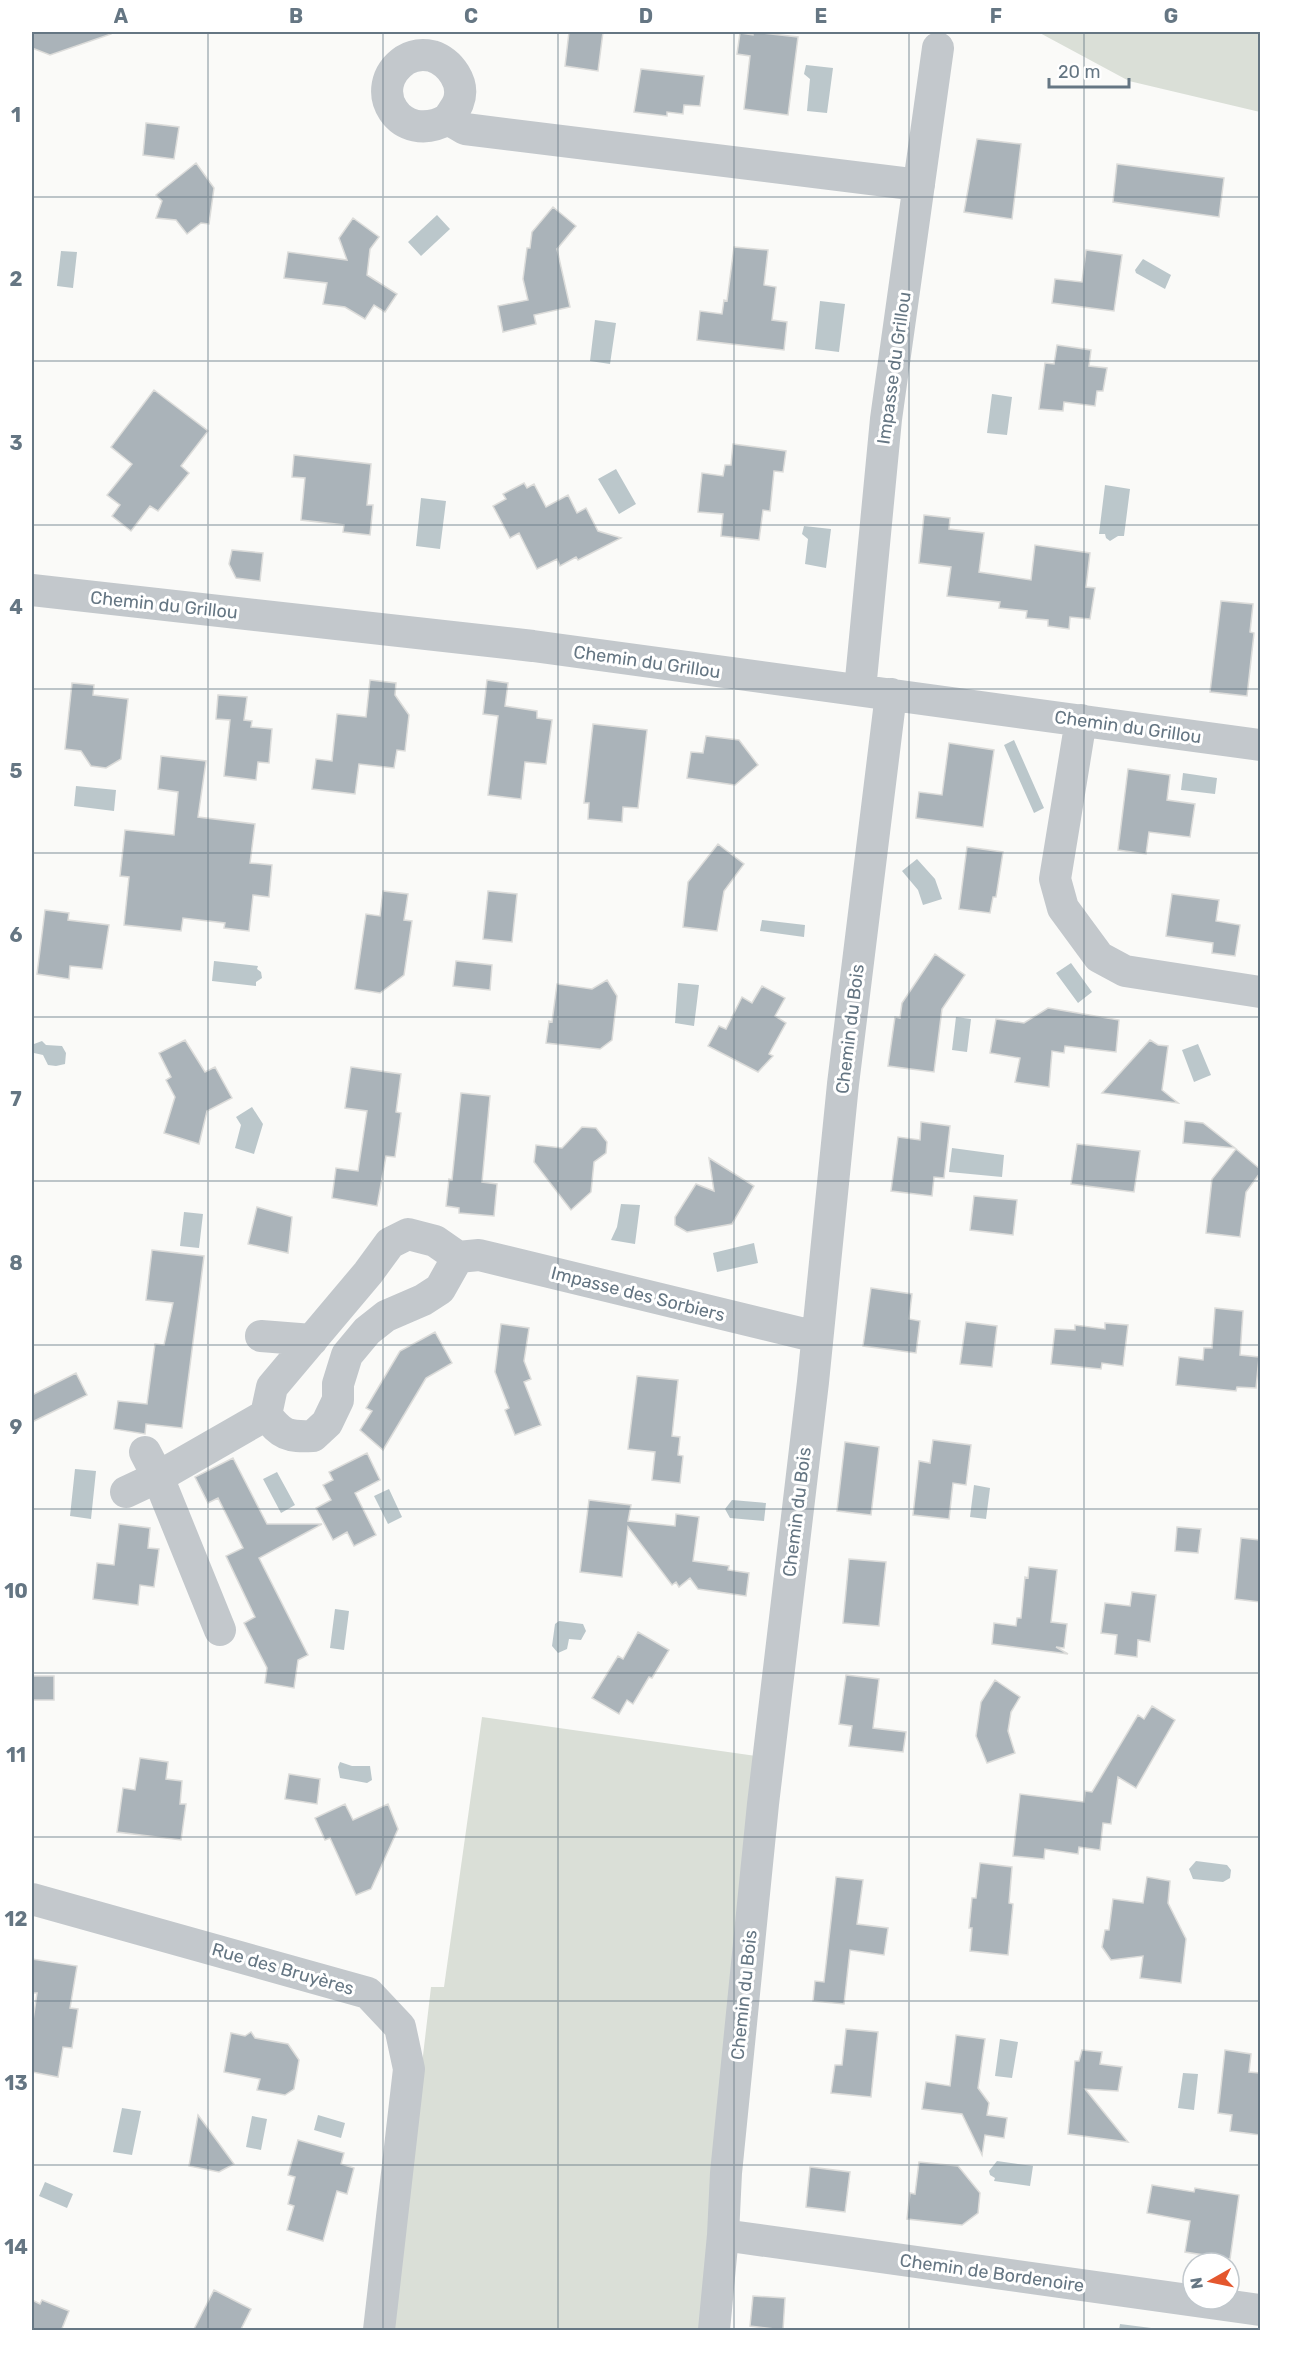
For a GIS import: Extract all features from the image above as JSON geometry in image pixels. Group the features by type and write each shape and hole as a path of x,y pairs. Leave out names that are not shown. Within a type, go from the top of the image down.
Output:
{"street":[{"name":"Impasse du Grillou","path":"860,690 886,419 938,48"},
{"path":"448,118 465,129 919,185"},
{"name":"Chemin du Grillou","path":"32,590 533,646 1260,745"},
{"name":"Chemin du Bois","path":"714,2331 726,2173 763,1804 818,1337 844,1072 891,694"},
{"path":"1081,720 1055,879 1063,908 1099,957 1125,971 1260,992"},
{"path":"408,1234 435,1240 458,1257 440,1289 423,1300 386,1316 367,1330 347,1355 338,1384 338,1400 327,1423 313,1436 295,1437 280,1432 266,1415 272,1387 368,1273 390,1243 408,1234"},
{"name":"Impasse des Sorbiers","path":"458,1257 479,1255 818,1337"},
{"path":"261,1336 312,1340"},
{"path":"126,1492 151,1464 266,1415"},
{"path":"151,1464 220,1630"},
{"name":"Rue des Bruyères","path":"32,1899 368,1993 400,2027 409,2069 379,2331"},
{"name":"Chemin de Bordenoire","path":"723,2235 1260,2310"}],"shaded area":[{"path":"1038,32 1260,32 1260,112 1129,81"},
{"path":"806,65 833,68 827,113 807,111 810,79 804,74"},
{"path":"437,215 450,229 421,256 408,242"},
{"path":"61,251 77,252 73,288 57,286"},
{"path":"1143,259 1171,275 1165,289 1136,273 1135,270"},
{"path":"820,301 845,304 839,352 815,349"},
{"path":"595,320 616,323 610,364 590,361"},
{"path":"992,394 1012,397 1007,435 987,433"},
{"path":"616,469 636,504 619,514 598,479"},
{"path":"1105,485 1130,489 1124,536 1118,536 1110,541 1105,534 1099,534"},
{"path":"421,498 446,501 440,549 416,546"},
{"path":"804,526 831,529 826,568 805,564 808,539 802,534"},
{"path":"1014,740 1044,808 1034,813 1004,745"},
{"path":"1183,773 1217,778 1215,794 1181,790"},
{"path":"76,786 116,790 114,811 74,806"},
{"path":"917,859 935,879 942,899 923,905 918,890 902,871"},
{"path":"762,920 805,925 804,937 760,931"},
{"path":"214,961 258,966 257,969 261,972 262,978 256,982 256,986 212,981"},
{"path":"1071,963 1092,992 1078,1003 1056,973"},
{"path":"678,983 699,985 694,1026 675,1023"},
{"path":"956,1017 971,1019 967,1052 952,1050"},
{"path":"42,1041 46,1045 62,1046 66,1053 65,1064 48,1065 43,1055 34,1053 34,1044"},
{"path":"1198,1044 1211,1075 1194,1082 1182,1050"},
{"path":"252,1107 263,1124 254,1154 235,1148 241,1125 236,1117"},
{"path":"952,1148 1004,1155 1002,1177 949,1172"},
{"path":"621,1204 640,1205 635,1244 611,1240 617,1227"},
{"path":"184,1212 203,1214 199,1248 180,1246"},
{"path":"754,1243 758,1263 717,1272 713,1253"},
{"path":"75,1469 96,1471 91,1519 70,1516"},
{"path":"277,1472 295,1505 281,1513 263,1479"},
{"path":"974,1485 990,1488 986,1519 970,1517"},
{"path":"389,1489 402,1517 388,1524 374,1496"},
{"path":"732,1500 766,1503 764,1521 730,1518 725,1509"},
{"path":"335,1609 349,1611 344,1650 330,1648"},
{"path":"559,1621 583,1624 586,1631 581,1640 569,1639 567,1649 558,1653 552,1646 555,1624"},
{"path":"482,1717 756,1756 704,2330 391,2330 431,1987 444,1987"},
{"path":"340,1762 352,1766 370,1766 372,1780 367,1783 340,1778 338,1767"},
{"path":"1196,1861 1227,1865 1231,1870 1230,1878 1223,1882 1193,1879 1189,1869"},
{"path":"1000,2039 1018,2042 1012,2078 995,2076"},
{"path":"1183,2073 1198,2074 1194,2110 1178,2108"},
{"path":"122,2108 141,2111 132,2155 113,2152"},
{"path":"318,2115 345,2123 341,2138 314,2130"},
{"path":"252,2116 267,2119 261,2150 246,2147"},
{"path":"997,2161 1033,2166 1030,2186 994,2181 995,2178 990,2175 989,2171"},
{"path":"45,2182 73,2194 67,2208 39,2196"},
{"path":"1120,2324 1159,2329 1159,2330 1119,2330"}],"building":[{"path":"32,32 111,32 111,34 50,55 32,48"},
{"path":"569,32 603,32 598,71 565,66"},
{"path":"753,32 798,37 788,115 744,109 750,56 737,54 740,33 753,35"},
{"path":"641,69 704,76 700,106 684,105 683,114 667,112 667,116 634,112"},
{"path":"146,123 179,127 174,159 143,155"},
{"path":"977,139 1021,144 1012,219 964,212"},
{"path":"196,163 214,188 209,224 201,223 187,234 176,220 156,218 162,201 156,195"},
{"path":"1117,164 1224,178 1219,217 1113,202"},
{"path":"553,207 576,226 557,249 570,307 534,315 536,324 503,332 498,306 528,300 523,279 527,248 530,248 532,232"},
{"path":"353,218 379,237 370,249 367,275 397,294 385,312 374,305 365,319 345,307 323,304 327,283 284,278 288,252 347,260 339,238"},
{"path":"734,247 768,250 764,285 776,287 772,320 787,322 784,350 697,340 700,311 722,314 724,300 727,301"},
{"path":"1086,250 1122,255 1114,311 1052,303 1055,279 1082,282"},
{"path":"1057,345 1091,350 1089,366 1107,368 1103,391 1097,391 1095,406 1064,402 1063,411 1039,409 1045,363 1054,364"},
{"path":"154,390 208,431 181,466 189,473 158,511 150,506 131,531 112,516 120,505 107,495 132,464 111,447"},
{"path":"733,444 786,451 783,472 774,471 770,511 763,510 759,540 721,536 723,514 698,512 702,473 723,476 725,465 731,465"},
{"path":"294,455 371,464 367,505 373,505 370,535 343,532 344,525 301,520 305,478 292,477"},
{"path":"524,483 527,488 534,484 546,507 568,495 577,513 586,508 598,531 621,538 578,560 576,557 560,566 557,559 537,569 519,533 510,538 493,506 506,499 503,494"},
{"path":"924,515 950,518 949,529 984,533 979,572 1031,580 1035,545 1090,553 1086,587 1095,588 1090,619 1070,617 1069,629 1048,626 1048,620 1026,618 1027,611 999,608 1000,602 947,596 951,567 919,563"},
{"path":"232,550 263,553 260,581 236,578 229,564"},
{"path":"1221,601 1253,604 1250,632 1254,633 1247,696 1210,692"},
{"path":"370,680 396,683 395,695 409,715 405,751 397,750 394,768 359,764 355,794 312,789 316,759 332,761 337,714 366,717"},
{"path":"487,680 508,683 505,706 537,711 537,718 552,720 546,764 525,762 521,799 488,795 498,716 483,714"},
{"path":"72,683 94,685 93,695 128,699 121,759 106,768 91,766 81,751 65,749"},
{"path":"218,695 247,697 244,720 252,721 251,727 272,729 269,763 258,762 256,780 224,776 230,720 216,719"},
{"path":"593,724 647,730 638,808 623,807 622,822 588,819 589,803 584,803"},
{"path":"706,736 739,740 758,765 735,785 687,778 691,752 703,753"},
{"path":"949,743 994,750 983,827 916,818 919,792 942,795"},
{"path":"161,756 206,761 198,817 255,824 250,863 272,865 269,897 253,895 249,931 224,928 225,923 183,918 181,931 124,925 129,877 120,876 125,830 174,835 178,792 158,789"},
{"path":"1128,769 1170,775 1167,800 1195,804 1190,837 1149,832 1146,854 1118,850"},
{"path":"718,844 744,864 724,891 717,931 683,927 688,882"},
{"path":"967,847 1003,852 996,897 993,897 990,913 959,909"},
{"path":"383,891 408,894 404,920 412,921 404,975 380,993 355,989 366,914 380,916"},
{"path":"488,891 517,894 512,942 483,939"},
{"path":"1172,894 1219,900 1216,921 1240,925 1235,956 1212,953 1213,943 1166,936"},
{"path":"45,910 69,913 68,920 109,925 102,969 70,966 69,979 37,974"},
{"path":"935,954 965,975 942,1009 934,1072 888,1066 895,1017 900,1018 902,1003"},
{"path":"456,961 492,965 490,990 453,986"},
{"path":"607,980 617,996 612,1040 600,1049 546,1043 549,1021 552,1022 557,984 592,989"},
{"path":"762,986 785,998 775,1016 786,1023 769,1054 773,1056 758,1072 708,1046 719,1026 726,1029 742,997 752,1003"},
{"path":"1048,1008 1119,1020 1116,1052 1065,1046 1064,1053 1052,1051 1049,1087 1015,1082 1020,1058 990,1053 996,1019 1024,1023"},
{"path":"185,1040 205,1072 215,1067 232,1098 207,1111 199,1144 164,1133 175,1097 166,1080 171,1077 159,1053"},
{"path":"1150,1040 1158,1045 1168,1046 1162,1090 1178,1103 1102,1093"},
{"path":"351,1067 401,1074 396,1112 401,1113 395,1157 386,1156 377,1206 332,1198 336,1168 358,1171 367,1111 345,1108"},
{"path":"461,1093 490,1096 482,1182 497,1184 494,1216 459,1213 459,1208 446,1206 449,1179 452,1180"},
{"path":"1185,1121 1203,1123 1235,1148 1183,1143"},
{"path":"921,1122 950,1126 944,1178 934,1177 932,1196 891,1191 898,1137 920,1140"},
{"path":"582,1127 596,1128 607,1142 606,1153 594,1162 591,1192 571,1210 534,1162 536,1145 562,1148"},
{"path":"1077,1144 1140,1151 1134,1192 1071,1184"},
{"path":"1236,1149 1260,1169 1260,1173 1246,1192 1240,1237 1206,1233 1212,1179"},
{"path":"709,1158 754,1186 732,1224 687,1232 675,1225 675,1217 696,1184 714,1191"},
{"path":"974,1196 1017,1200 1013,1235 970,1230"},
{"path":"257,1207 292,1217 288,1253 248,1244"},
{"path":"152,1250 204,1256 182,1428 146,1424 145,1434 114,1429 118,1401 147,1404 155,1344 164,1345 173,1303 146,1300"},
{"path":"871,1288 912,1294 909,1319 920,1321 916,1353 863,1346"},
{"path":"1215,1308 1243,1311 1240,1355 1259,1357 1256,1388 1237,1387 1236,1391 1176,1385 1179,1357 1203,1360 1204,1348 1212,1348"},
{"path":"966,1322 997,1326 992,1367 960,1364"},
{"path":"1105,1323 1128,1325 1123,1366 1102,1363 1101,1369 1051,1364 1055,1329 1075,1330 1075,1325 1105,1329"},
{"path":"501,1324 529,1328 524,1361 531,1379 524,1382 541,1425 515,1435 505,1410 509,1408 495,1372"},
{"path":"435,1332 452,1363 426,1378 383,1450 360,1430 372,1411 366,1408 400,1351"},
{"path":"76,1373 87,1395 32,1422 32,1395"},
{"path":"637,1376 678,1380 672,1436 680,1437 678,1455 683,1456 680,1483 652,1480 655,1452 628,1449"},
{"path":"933,1440 971,1445 966,1485 953,1483 949,1519 913,1515 919,1461 930,1463"},
{"path":"845,1442 879,1447 871,1515 837,1511"},
{"path":"367,1453 380,1480 355,1493 376,1535 354,1546 347,1532 333,1540 316,1508 331,1500 323,1485 333,1480 329,1472"},
{"path":"233,1458 267,1524 322,1524 259,1558 308,1655 298,1660 294,1688 265,1683 267,1668 244,1623 255,1617 226,1556 243,1548 218,1498 208,1503 195,1477"},
{"path":"589,1500 631,1505 628,1521 675,1526 676,1514 699,1517 693,1561 729,1566 728,1570 749,1573 746,1596 698,1589 690,1578 679,1587 676,1582 672,1585 628,1527 622,1577 580,1572"},
{"path":"119,1524 150,1528 148,1548 159,1549 154,1587 140,1585 138,1605 93,1599 97,1563 114,1565"},
{"path":"1177,1527 1201,1529 1198,1553 1175,1551"},
{"path":"1241,1538 1260,1540 1260,1602 1235,1599"},
{"path":"849,1559 886,1562 879,1626 843,1623"},
{"path":"1029,1567 1057,1570 1051,1622 1067,1624 1064,1648 1056,1647 1068,1654 992,1644 994,1623 1016,1626 1017,1618 1021,1618 1025,1577 1028,1578"},
{"path":"1132,1592 1156,1595 1150,1642 1138,1640 1137,1657 1115,1654 1117,1635 1101,1633 1105,1603 1130,1606"},
{"path":"638,1632 669,1650 633,1704 627,1700 619,1714 592,1698 618,1656 623,1659"},
{"path":"846,1675 879,1679 873,1728 906,1732 903,1752 849,1746 852,1726 839,1724"},
{"path":"32,1676 54,1676 54,1700 32,1700"},
{"path":"995,1680 1020,1697 1011,1712 1008,1731 1015,1753 987,1763 976,1736 981,1702"},
{"path":"1152,1706 1175,1720 1136,1788 1118,1777 1111,1824 1103,1823 1100,1850 1079,1847 1078,1854 1045,1849 1044,1859 1013,1856 1020,1794 1084,1802 1085,1791 1092,1792 1138,1715 1144,1719"},
{"path":"140,1758 168,1762 166,1779 182,1781 180,1804 186,1804 181,1840 117,1832 123,1788 135,1790"},
{"path":"289,1774 320,1779 317,1804 285,1799"},
{"path":"345,1804 353,1820 388,1804 398,1829 371,1889 356,1895 330,1838 325,1840 315,1818"},
{"path":"980,1863 1012,1867 1009,1903 1013,1904 1008,1955 970,1951 972,1928 969,1928 972,1898 976,1898"},
{"path":"836,1877 863,1880 857,1924 888,1928 884,1955 850,1950 844,2004 813,2001 815,1981 824,1982"},
{"path":"1147,1877 1170,1881 1168,1903 1186,1939 1181,1983 1140,1978 1143,1956 1111,1960 1102,1947 1105,1930 1109,1930 1113,1899 1143,1903"},
{"path":"32,1959 77,1966 70,2008 78,2009 72,2048 63,2047 58,2077 32,2072 32,2027 37,1993 32,1993"},
{"path":"846,2029 878,2032 871,2097 831,2093 835,2065 842,2065"},
{"path":"251,2032 255,2038 288,2044 299,2060 294,2089 285,2095 257,2090 260,2079 224,2072 231,2033 245,2036"},
{"path":"956,2035 985,2039 978,2088 989,2103 987,2115 1007,2118 1004,2138 985,2135 982,2155 962,2114 922,2109 926,2082 950,2086"},
{"path":"1082,2050 1102,2052 1100,2064 1122,2067 1118,2091 1085,2089 1128,2142 1068,2134 1075,2061 1079,2061"},
{"path":"1225,2050 1251,2054 1249,2072 1260,2073 1260,2135 1230,2131 1232,2115 1218,2113"},
{"path":"198,2115 234,2164 219,2172 189,2166"},
{"path":"298,2140 344,2153 341,2164 354,2168 347,2194 337,2191 323,2241 287,2230 294,2206 288,2204 295,2177 288,2175"},
{"path":"919,2162 958,2166 980,2193 978,2213 962,2225 907,2219 910,2193 915,2194"},
{"path":"810,2167 850,2172 845,2212 806,2207"},
{"path":"1152,2185 1194,2192 1195,2188 1239,2195 1231,2251 1185,2251 1190,2221 1147,2213"},
{"path":"214,2290 251,2309 240,2331 193,2331"},
{"path":"753,2296 785,2298 783,2330 750,2326"},
{"path":"32,2300 40,2304 42,2300 69,2311 61,2331 32,2331"}]}
